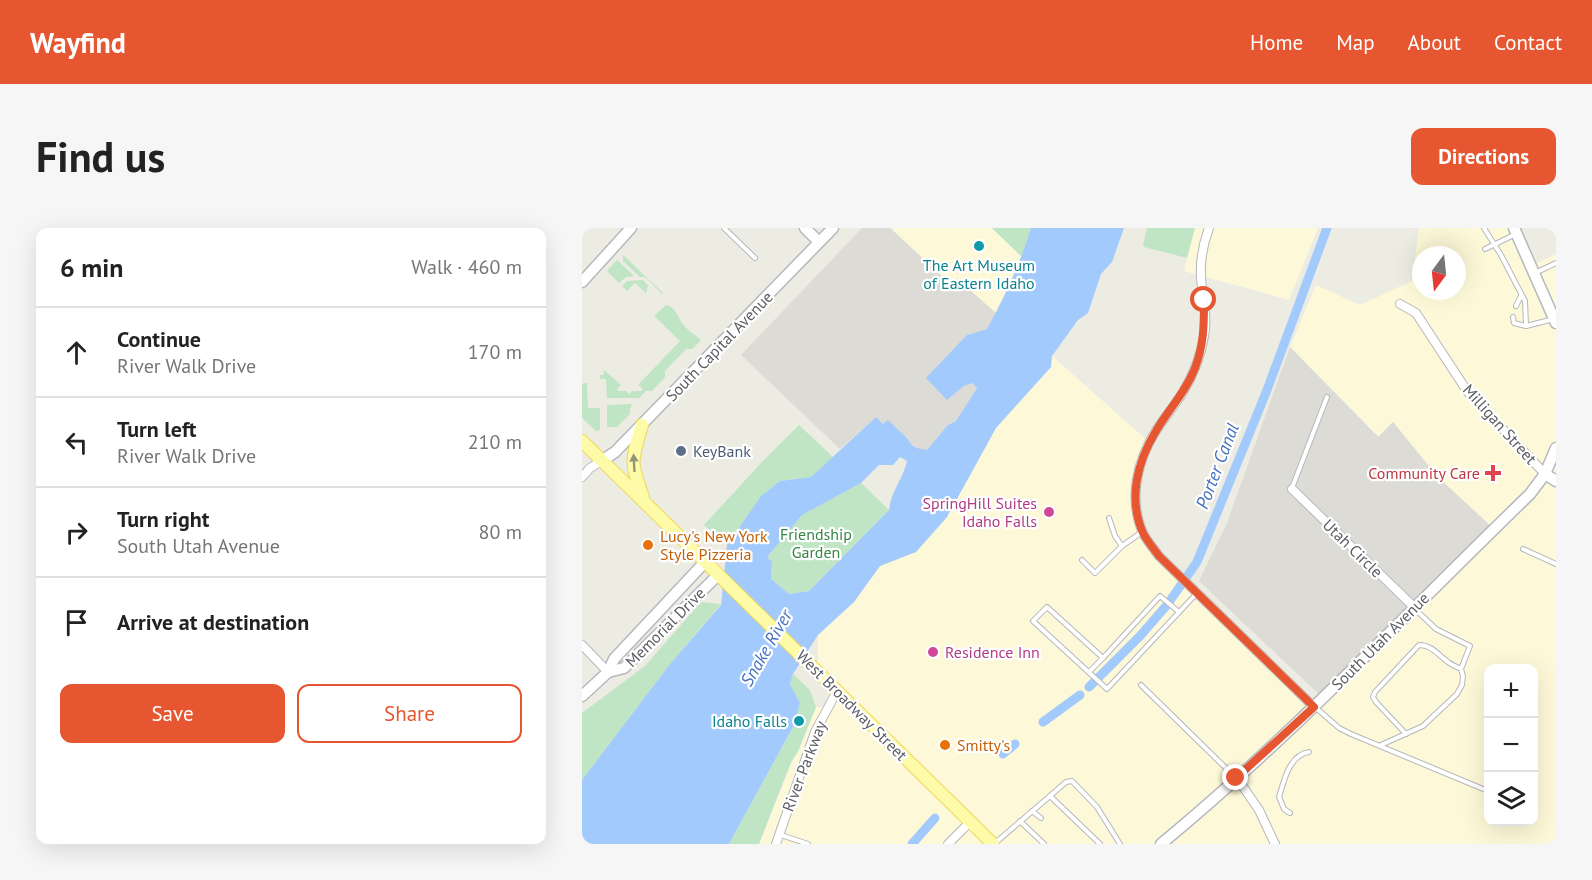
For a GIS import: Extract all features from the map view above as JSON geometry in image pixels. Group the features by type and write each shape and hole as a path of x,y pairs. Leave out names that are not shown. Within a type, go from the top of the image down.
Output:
{"main road":[{"path":"582,282 631,228"},
{"path":"805,228 819,242"},
{"name":"South Capital Avenue","path":"603,460 615,452 642,425 832,228"},
{"path":"1514,230 1555,320"},
{"path":"642,425 632,463 644,501"},
{"name":"West Broadway Street","path":"582,441 994,844"},
{"name":"South Utah Avenue","path":"1161,844 1314,707 1530,494 1545,474 1556,448"},
{"path":"1545,474 1556,481"},
{"name":"Memorial Drive","path":"582,696 608,672 614,659 705,561"},
{"name":"Memorial Drive","path":"608,672 624,668 721,577"}],"street":[{"path":"1209,228 1204,240 1201,262 1204,335 1195,369 1183,392 1155,432 1146,451 1136,480 1135,500 1138,520 1159,556 1314,707"},
{"name":"Milligan Street","path":"1400,304 1416,313 1467,391 1545,474"},
{"path":"582,477 603,460"},
{"name":"Utah Circle","path":"1292,489 1414,607"},
{"path":"582,645 608,672"},
{"name":"River Parkway","path":"776,844 815,732 837,690"},
{"path":"1236,778 1258,810 1275,844"},
{"path":"948,844 970,822"}],"lane":[{"path":"724,228 756,258"},
{"path":"1484,228 1526,306 1526,326"},
{"path":"1485,249 1495,245 1514,230"},
{"path":"1534,273 1556,263"},
{"path":"1516,306 1521,296"},
{"path":"1513,317 1514,323 1526,326 1555,320"},
{"path":"1292,489 1327,397"},
{"path":"1109,518 1115,536 1122,546"},
{"path":"1082,560 1095,573 1122,546 1143,532"},
{"path":"1523,549 1556,564"},
{"path":"1102,658 1047,607 1033,621 1107,688 1179,612 1195,591"},
{"path":"1089,672 1160,596 1179,612"},
{"path":"1381,745 1423,726 1457,694 1462,685 1461,669 1470,646 1436,629 1414,607"},
{"path":"1406,734 1376,702 1373,697 1375,692 1419,645 1435,650 1448,662 1461,669"},
{"path":"1141,685 1236,778"},
{"path":"1314,707 1339,728 1484,789"},
{"path":"1290,813 1284,809 1279,796 1290,766 1303,753 1309,752"},
{"path":"994,844 1066,782 1072,782 1097,807 1117,843"},
{"path":"1050,796 1100,844"},
{"path":"1032,810 1041,818"},
{"path":"1020,821 1044,844"},
{"path":"779,834 808,844"}],"shaded area":[{"path":"862,228 890,228 946,280 957,279 996,313 987,329 967,335 947,400 964,386 972,383 977,388 956,421 948,425 927,451 910,443 888,421 883,424 876,417 840,449 741,355"},
{"path":"891,228 992,228 1022,257 996,313 957,279 946,281"},
{"path":"1195,228 1318,228 1289,300 1184,271"},
{"path":"1419,228 1513,228 1531,266 1556,254 1556,844 759,844 816,707 827,707 837,691 818,672 818,635 854,602 880,566 916,552 947,517 996,428 1051,367 1052,356 1150,443 1136,480 1138,520 1159,556 1314,707 1437,476 1393,422 1379,437 1290,347 1316,285 1360,305 1412,281 1412,300 1466,300 1466,246 1417,246"},
{"path":"1290,347 1378,437 1393,422 1437,476 1494,529 1323,698 1199,581 1227,523"}],"green space":[{"path":"992,228 1031,228 1022,257"},
{"path":"1147,228 1195,228 1187,258 1144,247"},
{"path":"623,255 663,293 645,277 640,277 623,261"},
{"path":"617,260 634,276 626,277 619,283 607,271"},
{"path":"643,280 648,285 646,293 635,283 627,291 622,286 627,281"},
{"path":"666,305 674,310 688,330 701,340 692,349 686,349 665,371 665,377 652,391 646,391 639,398 607,398 606,379 600,379 600,375 604,375 603,369 621,385 618,391 626,391 629,394 632,391 641,391 643,389 638,385 680,341 654,316"},
{"path":"587,383 588,408 600,408 600,430 596,431 582,418 582,384"},
{"path":"607,405 632,405 630,414 617,427 607,427"},
{"path":"799,425 833,457 811,477 780,481 761,496 727,545 704,525"},
{"name":"Friendship Garden","path":"861,483 889,510 809,591 789,594 771,579 772,560 769,560 768,556 802,515"},
{"path":"701,602 721,604 670,664 582,780 582,713 645,666"},
{"path":"793,674 810,690 816,707 798,751 791,762 759,844 729,844 794,725 800,703 790,684"}],"water":[{"name":"Snake River","path":"1031,228 1124,228 1112,262 1101,274 1088,313 1078,320 1052,356 1051,367 996,428 947,517 916,552 880,566 854,602 818,635 793,674 790,684 800,703 794,725 729,844 582,844 582,780 670,664 721,605 727,545 761,496 780,481 811,477 876,417 883,424 888,420 913,446 927,450 948,425 956,421 977,388 972,383 964,386 947,400 926,378 967,335 987,329 1012,280","holes":["900,457 907,461 889,510 809,591 789,594 771,579 772,560 769,560 768,556 802,515 861,483 879,465 893,465"]}],"waterway":[{"name":"Porter Canal","path":"1089,687 1140,636 1167,605 1197,562 1267,390 1327,228"},
{"name":"Porter Canal","path":"1043,722 1080,695"},
{"name":"Porter Canal","path":"1003,754 1015,744"},
{"name":"Porter Canal","path":"912,844 935,818"}],"place":[{"name":"The Art Museum of Eastern Idaho","path":"979,246"},
{"name":"KeyBank","path":"681,451"},
{"name":"Community Care","path":"1493,473"},
{"name":"SpringHill Suites Idaho Falls","path":"1049,512"},
{"name":"Lucy's New York Style Pizzeria","path":"648,545"},
{"name":"Residence Inn","path":"933,652"},
{"name":"Idaho Falls","path":"799,721"},
{"name":"Smitty's","path":"945,745"}],"route":[{"path":"1204,300 1204,335 1195,369 1183,392 1155,432 1136,480 1135,500 1138,520 1144,536 1159,556 1255,647 1314,707 1236,778"}]}
